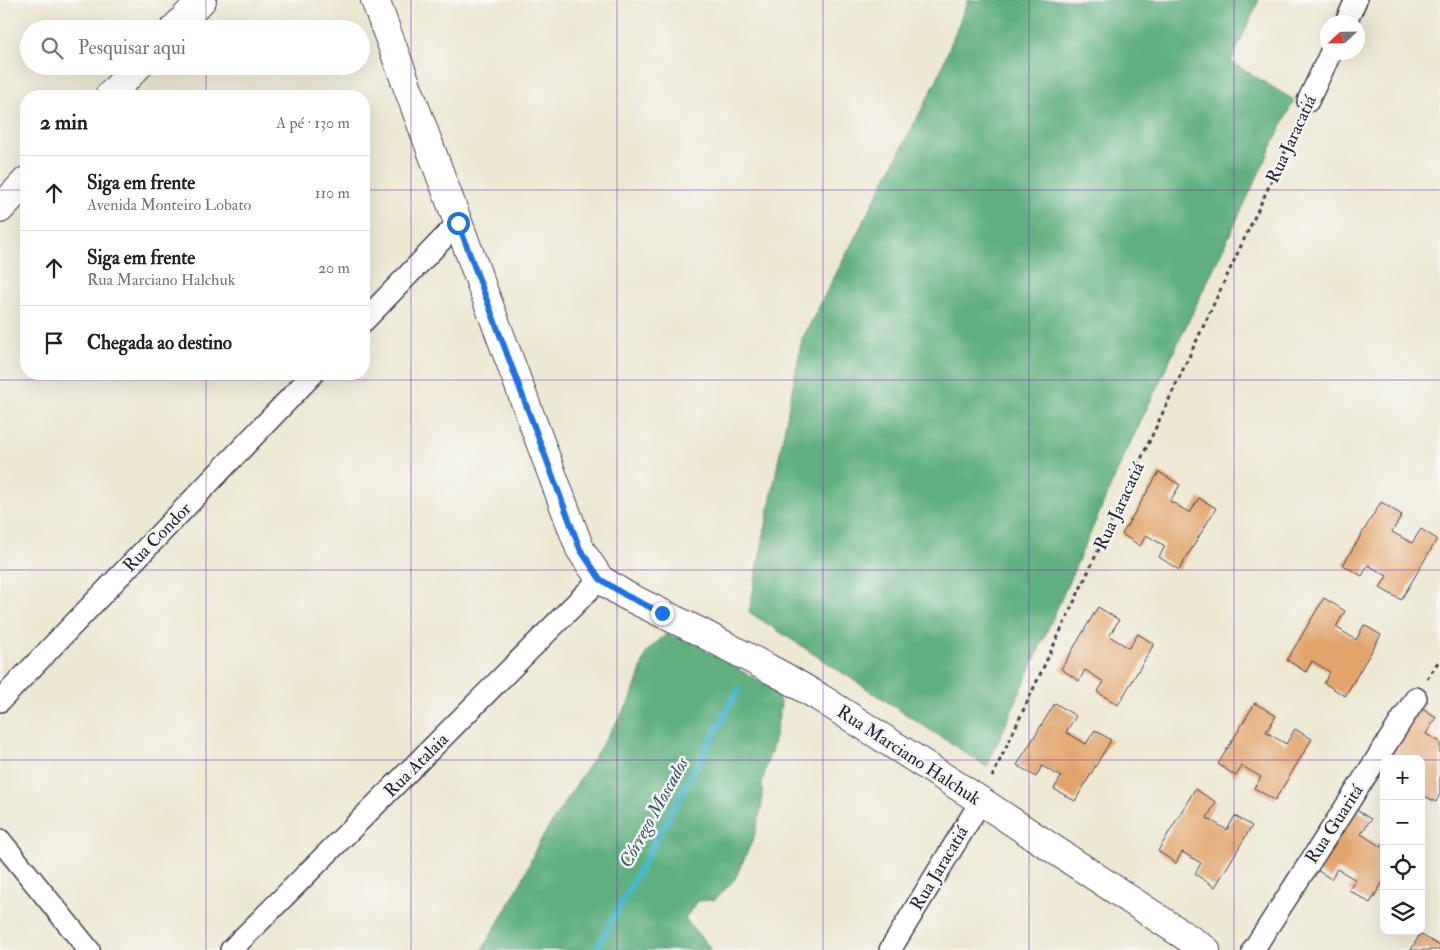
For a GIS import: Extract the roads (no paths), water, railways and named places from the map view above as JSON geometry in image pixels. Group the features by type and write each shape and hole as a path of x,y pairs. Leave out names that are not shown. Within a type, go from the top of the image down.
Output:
{"street":[{"path":"183,20 202,0"},
{"path":"375,0 580,549 600,579"},
{"path":"1349,15 1356,0"},
{"name":"Rua Jaracatiá","path":"1308,101 1328,60"},
{"path":"115,90 129,75"},
{"path":"1,205 20,188"},
{"path":"370,315 458,223"},
{"name":"Rua Condor","path":"0,700 307,380"},
{"name":"Rua Marciano Halchuk","path":"600,579 625,595 783,676 844,713 1206,950"},
{"name":"Rua Atalaia","path":"231,950 600,579"},
{"name":"Rua Guaritá","path":"1253,950 1416,698"},
{"name":"Rua Jaracatiá","path":"890,950 981,801"},
{"path":"0,840 89,950"}],"waterway":[{"name":"Córrego Moscados","path":"596,950 738,690"}]}
